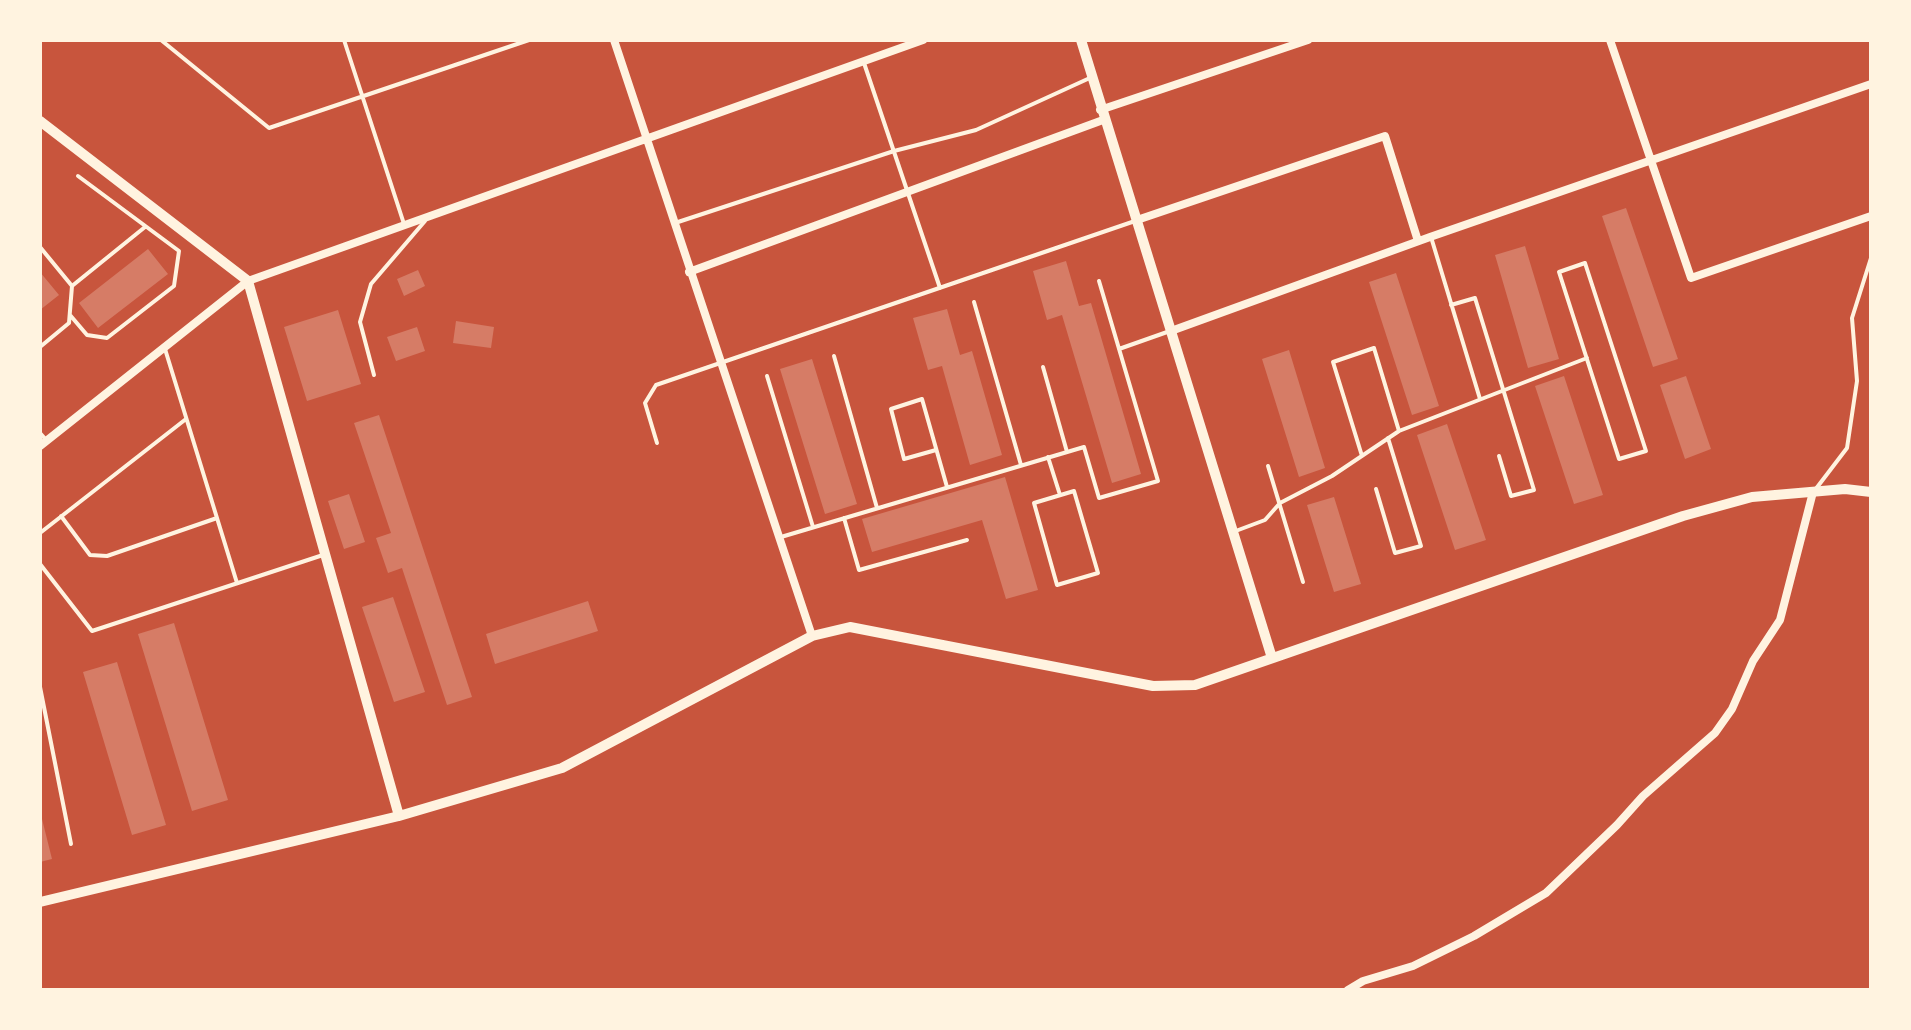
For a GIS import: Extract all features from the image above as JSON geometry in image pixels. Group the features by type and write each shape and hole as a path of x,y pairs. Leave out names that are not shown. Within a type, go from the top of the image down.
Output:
{"street":[{"path":"614,40 644,139 812,636"},
{"path":"43,443 248,281 909,42 923,40"},
{"path":"1081,40 1272,658"},
{"path":"689,272 908,194 1102,115 1308,40"},
{"path":"1610,40 1691,278 1871,216"},
{"path":"1171,331 1418,241 1871,84"},
{"path":"40,121 248,281 399,816"},
{"path":"1137,220 1385,136 1418,241"},
{"path":"1348,990 1363,981 1413,966 1474,936 1546,893 1652,787 1715,733 1732,709 1753,661 1780,620 1813,492"},
{"path":"40,902 399,816 562,768 812,636 850,627 1153,686 1195,685 1683,516 1752,497 1813,492 1871,492"}],"lane":[{"path":"161,40 269,128 529,40"},
{"path":"344,40 404,224"},
{"path":"863,61 940,288"},
{"path":"673,224 894,151 976,130 1092,77"},
{"path":"70,315 87,335 107,338 174,286 179,251 78,176"},
{"path":"374,375 360,322 371,284 432,213"},
{"path":"657,443 645,403 656,385 1137,220"},
{"path":"72,286 145,227"},
{"path":"1430,237 1480,399"},
{"path":"40,247 72,286 69,323 40,347"},
{"path":"1813,492 1847,448 1857,381 1852,318 1871,258"},
{"path":"1585,263 1646,451 1619,459 1587,358 1559,272 1585,263"},
{"path":"778,537 1084,447 1099,498 1158,481 1099,281"},
{"path":"1451,305 1475,298 1534,490 1511,496 1499,456"},
{"path":"974,302 1021,465"},
{"path":"1119,349 1171,331"},
{"path":"164,347 237,583"},
{"path":"1362,456 1333,362 1374,348 1399,431"},
{"path":"834,356 877,508"},
{"path":"1233,532 1265,520 1280,503 1399,431 1587,358"},
{"path":"1043,367 1067,452"},
{"path":"767,376 813,527"},
{"path":"936,450 904,459 891,409 922,399 947,487"},
{"path":"40,533 186,419"},
{"path":"40,433 43,443"},
{"path":"1376,489 1395,553 1421,546 1388,438"},
{"path":"1048,457 1060,495"},
{"path":"1268,466 1303,582"},
{"path":"1074,491 1098,573 1057,585 1034,503 1060,495 1074,491"},
{"path":"61,516 90,555 107,556 217,518"},
{"path":"844,518 859,570 967,540"},
{"path":"40,564 92,631 325,554"},
{"path":"40,687 71,844"}],"building":[{"path":"1626,208 1678,359 1653,367 1602,216"},
{"path":"1525,246 1559,359 1528,368 1495,255"},
{"path":"148,249 168,274 98,328 79,303"},
{"path":"1066,261 1079,306 1091,303 1141,474 1112,483 1062,315 1047,320 1033,271"},
{"path":"418,270 425,286 404,296 397,279"},
{"path":"40,272 59,295 40,310"},
{"path":"1396,273 1439,406 1412,415 1369,282"},
{"path":"947,309 960,355 972,351 1002,455 970,465 942,366 928,370 913,318"},
{"path":"338,310 361,384 307,401 284,327"},
{"path":"456,321 494,327 491,348 453,343"},
{"path":"417,327 425,351 396,361 387,337"},
{"path":"1289,350 1325,468 1299,477 1262,359"},
{"path":"812,359 857,504 825,514 780,369"},
{"path":"1564,376 1603,495 1574,504 1535,386"},
{"path":"1686,376 1711,449 1685,459 1660,385"},
{"path":"379,415 472,697 447,705 402,568 388,573 376,538 391,533 354,423"},
{"path":"1447,424 1486,540 1455,550 1417,435"},
{"path":"1005,477 1038,590 1006,599 982,520 872,552 862,519"},
{"path":"349,494 365,542 344,549 328,501"},
{"path":"1334,497 1361,584 1334,592 1307,505"},
{"path":"393,597 425,692 394,702 362,607"},
{"path":"588,601 598,631 495,664 486,634"},
{"path":"174,623 228,800 192,811 138,634"},
{"path":"117,662 166,825 132,835 83,672"},
{"path":"40,811 52,859 40,862"}]}
